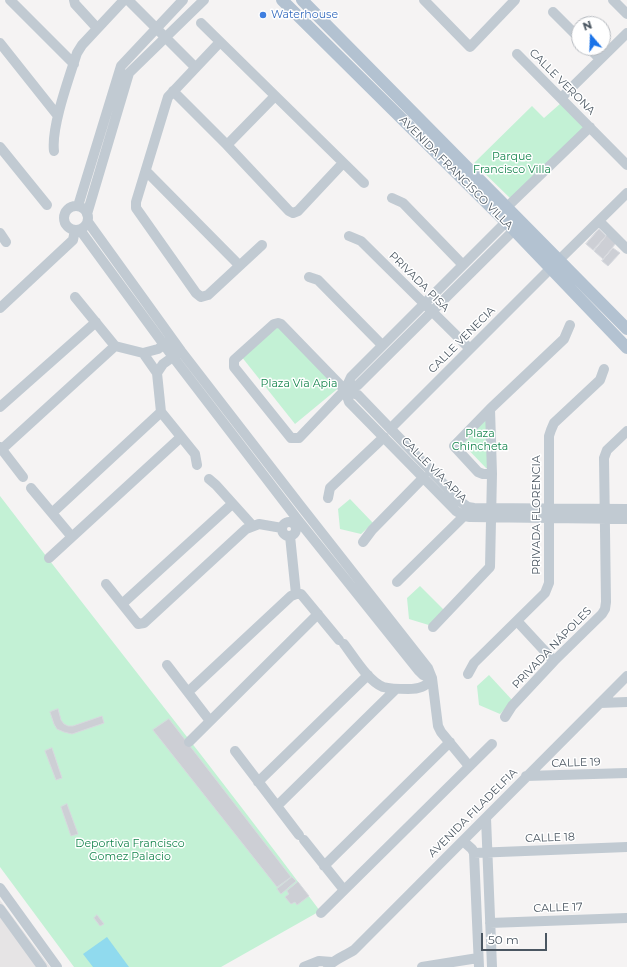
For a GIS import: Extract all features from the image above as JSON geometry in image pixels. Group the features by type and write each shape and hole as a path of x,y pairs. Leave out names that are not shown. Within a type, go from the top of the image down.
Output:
{"main road":[{"name":"AVENIDA FRANCISCO VILLA","path":"282,0 434,151 555,264 627,328"},
{"name":"AVENIDA FRANCISCO VILLA","path":"302,0 507,207 514,225"},
{"path":"434,151 443,141"},
{"name":"AVENIDA FRANCISCO VILLA","path":"555,264 627,348"}],"street":[{"path":"10,0 74,64"},
{"path":"74,0 75,4 97,28"},
{"path":"54,151 53,141 58,116 74,64 82,45 124,0"},
{"path":"128,0 195,67"},
{"path":"78,206 121,66 183,0"},
{"path":"204,0 129,73 88,218 86,225 77,230 70,229 64,222 64,217 69,208 78,206 85,210 88,218 168,342 173,357 296,522 419,671 423,675 432,678"},
{"path":"424,0 470,47 515,0"},
{"path":"614,0 627,14"},
{"path":"553,12 571,30"},
{"path":"201,23 364,183"},
{"path":"561,98 627,33"},
{"path":"220,42 168,97 136,202 136,208 196,293 201,296 208,295 262,245"},
{"path":"0,44 58,116"},
{"name":"CALLE VERONA","path":"517,54 627,165"},
{"path":"597,56 600,59"},
{"path":"173,91 227,145 288,211 293,213 298,211 343,163"},
{"path":"227,145 275,96"},
{"name":"CALLE VERONA","path":"507,207 590,127"},
{"path":"0,147 46,206"},
{"path":"146,171 239,265"},
{"name":"CALLE VENECIA","path":"391,428 627,193"},
{"path":"392,198 403,204 463,265"},
{"path":"507,207 514,225"},
{"path":"599,222 627,249"},
{"path":"345,390 281,324 278,323 274,324 234,360 234,367 291,438 299,438 345,390 351,376 382,345 463,265 514,225"},
{"path":"345,390 358,384 432,311 514,225"},
{"path":"0,308 73,240 77,230"},
{"path":"77,230 168,342 181,351 428,668 432,678 438,726 469,766"},
{"name":"PRIVADA PISA","path":"349,236 361,241 470,349"},
{"path":"309,277 318,280 382,345"},
{"path":"76,296 115,346 143,353 158,349 168,342"},
{"path":"0,407 96,322"},
{"path":"492,474 483,474 478,472 454,446 490,409 564,339 570,325"},
{"path":"23,477 1,448 115,346"},
{"path":"157,373 163,364 181,351"},
{"path":"143,353 157,373 161,412 195,454 197,465"},
{"name":"PRIVADA FLORENCIA","path":"468,674 474,663 517,621 545,592 547,588 550,430 554,423 600,380 604,369"},
{"name":"CALLE VÍA APIA","path":"345,390 358,395 461,502 466,511"},
{"name":"CALLE VÍA APIA","path":"345,390 349,402 456,511 466,511 474,508 491,512 606,514 627,519"},
{"path":"433,627 490,567 492,474 490,409"},
{"path":"52,513 161,412"},
{"name":"PRIVADA NÁPOLES","path":"505,717 512,706 554,661 602,614 605,609 606,514 604,458 606,453 627,431"},
{"path":"49,558 181,437"},
{"path":"328,498 330,488 384,437"},
{"path":"362,542 424,477"},
{"path":"209,479 216,484 252,525"},
{"path":"31,488 72,537"},
{"path":"122,604 232,504"},
{"name":"CALLE VÍA APIA","path":"606,514 627,509"},
{"path":"398,582 466,511"},
{"path":"290,536 283,534 282,528 286,522 296,522 306,513"},
{"path":"290,536 296,531 296,522"},
{"path":"106,584 138,624 144,623 246,528 259,524 282,528"},
{"path":"290,536 296,594"},
{"path":"188,692 292,596 296,594 301,594 368,675 383,687 396,689 420,688 428,683 432,678"},
{"path":"189,742 318,614"},
{"path":"517,621 554,661"},
{"path":"167,665 210,721"},
{"path":"258,782 368,675"},
{"name":"AVENIDA FILADELFIA","path":"304,967 325,964 345,956 354,950 627,676"},
{"path":"277,806 396,689"},
{"path":"600,702 627,702"},
{"path":"324,866 450,742"},
{"path":"321,913 492,744"},
{"path":"235,751 301,838 344,890"},
{"name":"CALLE 19","path":"526,776 627,773"},
{"path":"486,818 492,967"},
{"path":"422,967 478,962 474,853 472,849 463,841"},
{"name":"CALLE 18","path":"474,853 627,847"},
{"path":"0,888 57,967"},
{"path":"0,909 42,967"},
{"name":"CALLE 17","path":"490,923 627,918"}],"shaded area":[{"path":"0,900 50,967 0,967"}],"green space":[{"name":"Parque Francisco Villa","path":"561,103 585,127 512,200 474,163 532,106 544,118"},
{"name":"Plaza Vía Apia","path":"280,320 341,386 295,424 241,356"},
{"name":"Plaza Chincheta","path":"493,408 494,469 486,468 459,440"},
{"name":"Deportiva Francisco Gomez Palacio","path":"0,496 320,911 221,967 74,967 0,867"},
{"path":"350,499 373,523 361,534 340,529 338,509"},
{"path":"420,586 446,612 432,626 409,619 407,598"},
{"path":"489,675 513,701 500,714 479,705 477,686"}],"water":[{"path":"107,937 129,967 93,967 83,954"}],"building":[{"path":"599,229 606,236 593,250 586,244"},
{"path":"607,235 616,243 603,259 594,251"},
{"path":"613,248 620,253 608,266 602,261"},
{"path":"58,709 61,720 68,726 73,726 102,716 104,723 72,734 64,732 57,729 50,712"},
{"path":"169,719 291,877 277,887 153,730"},
{"path":"52,748 62,778 56,780 45,751"},
{"path":"67,804 78,834 71,836 61,807"},
{"path":"292,877 296,881 281,894 277,889"},
{"path":"298,882 309,896 297,905 295,902 291,904 285,897 289,894 287,891"},
{"path":"97,915 104,924 100,926 94,918"}],"place":[{"name":"Waterhouse","path":"263,15"}]}
